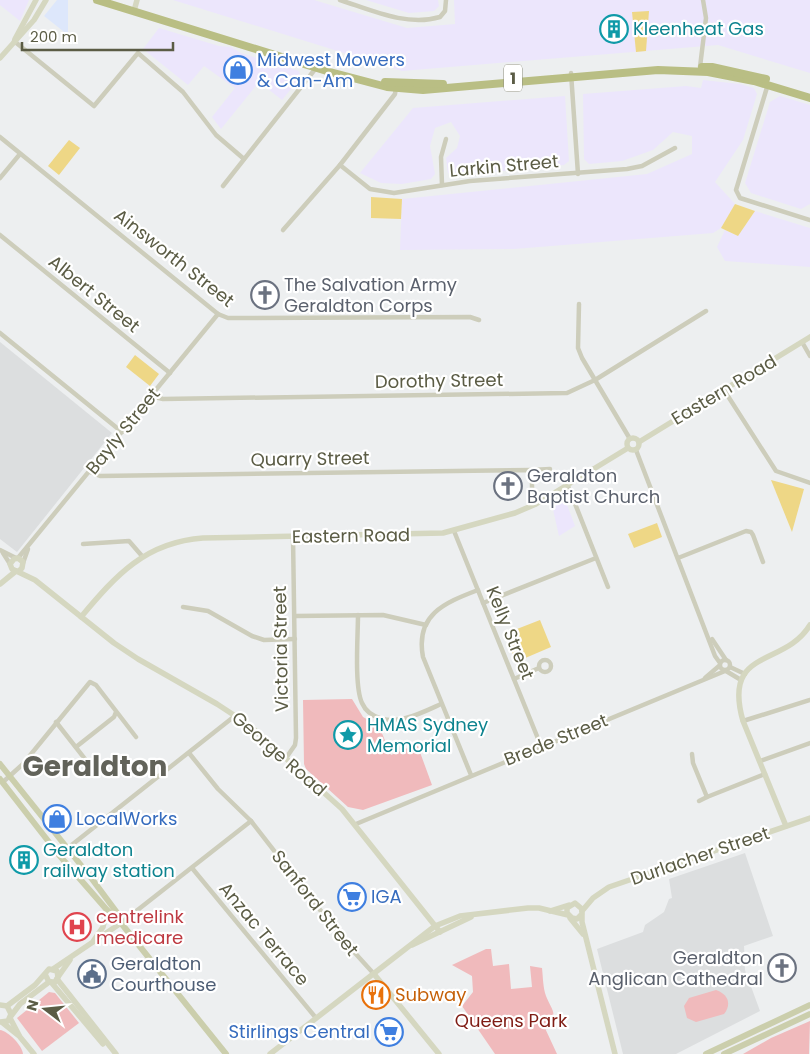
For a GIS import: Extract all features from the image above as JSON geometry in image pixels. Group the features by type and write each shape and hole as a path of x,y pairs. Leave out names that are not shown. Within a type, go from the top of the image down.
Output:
{"highway":[{"name":"1","path":"97,0 317,66 396,86 423,90 651,66 712,67 810,93"},
{"name":"1","path":"571,75 658,70 708,72 768,82 810,98"}],"main road":[{"path":"0,764 118,914 121,922"},
{"path":"1,781 59,855 107,910 121,922 226,1054"},
{"path":"706,1054 808,1005"},
{"path":"724,1054 810,1014"},
{"path":"776,1019 779,1027"}],"street":[{"path":"14,41 36,0"},
{"path":"0,58 34,20 46,0"},
{"path":"134,11 138,0"},
{"path":"340,0 399,19 411,20 440,17 446,11 446,0"},
{"path":"700,67 706,18 703,0"},
{"path":"14,41 94,106 138,53 183,92 216,135 244,159"},
{"path":"222,186 317,66"},
{"path":"571,75 578,174"},
{"path":"768,82 736,190 740,198 810,220"},
{"path":"283,230 340,165 394,94 396,86"},
{"name":"Ainsworth Street","path":"0,137 218,314 237,320 470,318 479,320"},
{"path":"442,185 441,157 446,139"},
{"name":"Larkin Street","path":"340,165 370,189 394,193 470,181 578,174 642,166 675,148"},
{"path":"0,178 20,154"},
{"name":"Albert Street","path":"0,235 170,373"},
{"path":"579,304 577,315 578,348 630,439"},
{"name":"Dorothy Street","path":"151,396 162,399 566,393 595,380 706,311"},
{"name":"Bayly Street","path":"17,558 28,548 218,314"},
{"path":"0,333 122,432"},
{"name":"Eastern Road","path":"638,442 810,338"},
{"path":"802,342 810,356"},
{"path":"724,390 776,470 810,483"},
{"path":"630,439 636,439 638,442 636,450 715,656 720,664 741,680"},
{"path":"630,439 628,448 636,450"},
{"name":"Eastern Road","path":"81,617 114,578 142,556 167,545 194,538 424,535 454,531 515,513 536,504 628,448"},
{"name":"Quarry Street","path":"90,472 100,476 550,469"},
{"path":"532,470 532,492 536,504"},
{"path":"568,486 608,587"},
{"name":"Kelly Street","path":"454,531 541,746"},
{"path":"678,558 746,531 751,532 753,535 763,562"},
{"name":"Victoria Street","path":"286,758 295,745 296,738 293,537"},
{"path":"83,544 130,541 142,556"},
{"name":"Bayly Street","path":"23,564 28,548"},
{"path":"2,552 17,558 10,565 2,582"},
{"path":"2,552 10,565"},
{"name":"George Road","path":"17,558 36,580 81,617 138,659 236,715 286,758 356,824 440,932"},
{"path":"483,603 596,558"},
{"path":"2,582 23,564"},
{"name":"George Road","path":"10,565 17,571 36,580"},
{"path":"471,775 423,657 422,641 426,624 440,608 478,590"},
{"path":"183,607 208,611 252,636 264,640 295,639"},
{"path":"358,615 359,693 366,709 383,719 396,720 441,704"},
{"path":"295,616 392,616 426,624"},
{"path":"786,826 743,721 738,704 741,680 753,664 794,644 807,635 810,625"},
{"path":"707,632 726,660 727,669"},
{"name":"Brede Street","path":"702,680 726,660"},
{"path":"514,679 539,668"},
{"path":"727,669 745,674"},
{"name":"Brede Street","path":"356,824 727,669"},
{"path":"1,781 10,776 23,764 90,682 96,685 136,737"},
{"path":"743,721 810,700"},
{"path":"76,747 114,717 116,712"},
{"path":"59,855 236,715"},
{"path":"56,722 96,773"},
{"path":"760,761 810,744"},
{"name":"Sanford Street","path":"189,753 218,789 251,822 345,942 374,974 439,1054"},
{"path":"692,754 693,763 707,798"},
{"path":"699,801 765,774"},
{"name":"Durlacher Street","path":"577,904 593,898 609,887 810,818"},
{"path":"20,1037 10,1010 2,1005 35,985 47,970 53,969 89,946 251,822"},
{"name":"Anzac Terrace","path":"192,868 316,1018"},
{"name":"Durlacher Street","path":"582,912 593,898"},
{"path":"570,904 566,911 586,938"},
{"path":"550,911 570,904 577,904 582,912 586,938 615,1054"},
{"path":"270,1054 435,926 460,916 528,908 577,918 582,912"},
{"path":"89,946 103,927 107,910"},
{"path":"408,947 425,941 475,915"},
{"path":"34,1054 20,1037 1,1022 11,1017 20,1004 58,978 72,958"},
{"path":"53,969 58,973 58,978 116,1054"},
{"path":"45,974 111,1054"}],"shaded area":[{"path":"0,0 29,0 20,21 0,5"},
{"path":"57,0 68,0 68,35 44,16"},
{"path":"173,0 314,0 407,28 455,24 454,0 810,0 810,73 718,45 402,71"},
{"path":"366,0 438,0 439,6 434,11 409,13"},
{"path":"649,11 646,51 636,52 632,12"},
{"path":"159,28 219,46 231,47 241,53 299,71 301,77 282,100 259,82 221,129 212,117 235,88 204,66 188,85 143,49"},
{"path":"703,80 740,84 754,88 757,94 743,140 715,182 735,204 721,228 713,233 514,249 400,250 402,199 647,174 692,154 692,136 673,132 653,150 622,161 589,164 584,159 583,94 686,86 701,88"},
{"path":"565,96 569,161 564,165 453,176 448,173 446,158 457,148 460,136 451,122 435,128 430,146 435,174 431,179 402,184 381,183 360,173 413,108"},
{"path":"780,96 810,105 810,204 801,209 751,193 745,183 770,102"},
{"path":"69,140 80,148 59,175 48,166"},
{"path":"371,197 402,199 401,219 371,218"},
{"path":"735,204 755,211 738,236 721,228"},
{"path":"755,211 810,228 810,267 725,261 717,247 725,230 738,236"},
{"path":"0,342 112,433 17,552 0,539"},
{"path":"135,355 159,374 150,386 126,367"},
{"path":"771,480 804,489 792,532"},
{"path":"559,500 566,502 575,526 559,536 552,505"},
{"path":"657,523 662,537 634,548 628,534"},
{"path":"540,620 551,647 516,662 504,634"},
{"path":"745,853 773,936 744,946 745,970 760,1011 676,1054 623,1054 597,949 643,932 645,925 664,912 669,899 672,898 669,879"}],"green space":[{"path":"352,699 363,717 379,726 391,755 417,744 432,785 363,810 348,807 306,769 304,764 303,700"},
{"name":"Queens Park","path":"486,949 491,949 493,966 509,964 511,989 532,987 530,966 542,968 545,993 553,1012 552,1019 544,1026 557,1054 495,1054 462,1006 473,992 472,976 452,965"},
{"path":"716,990 728,1000 728,1007 724,1014 696,1022 687,1018 684,1006 689,998"},
{"path":"49,992 55,993 79,1023 42,1051 17,1018"},
{"path":"810,1021 809,1054 743,1054 771,1038"},
{"path":"0,1030 14,1039 23,1054 0,1054"}],"place":[{"name":"Kleenheat Gas","path":"614,29"},
{"name":"Midwest Mowers & Can-Am","path":"238,70"},
{"name":"The Salvation Army Geraldton Corps","path":"265,295"},
{"name":"Geraldton Baptist Church","path":"508,486"},
{"name":"HMAS Sydney Memorial","path":"348,735"},
{"name":"LocalWorks","path":"57,819"},
{"name":"Geraldton railway station","path":"24,860"},
{"name":"IGA","path":"352,897"},
{"name":"centrelink medicare","path":"77,927"},
{"name":"Geraldton Anglican Cathedral","path":"782,968"},
{"name":"Geraldton Courthouse","path":"92,974"},
{"name":"Subway","path":"376,995"},
{"name":"Stirlings Central","path":"389,1032"}],"district":[{"name":"Geraldton","path":"95,766"}]}
